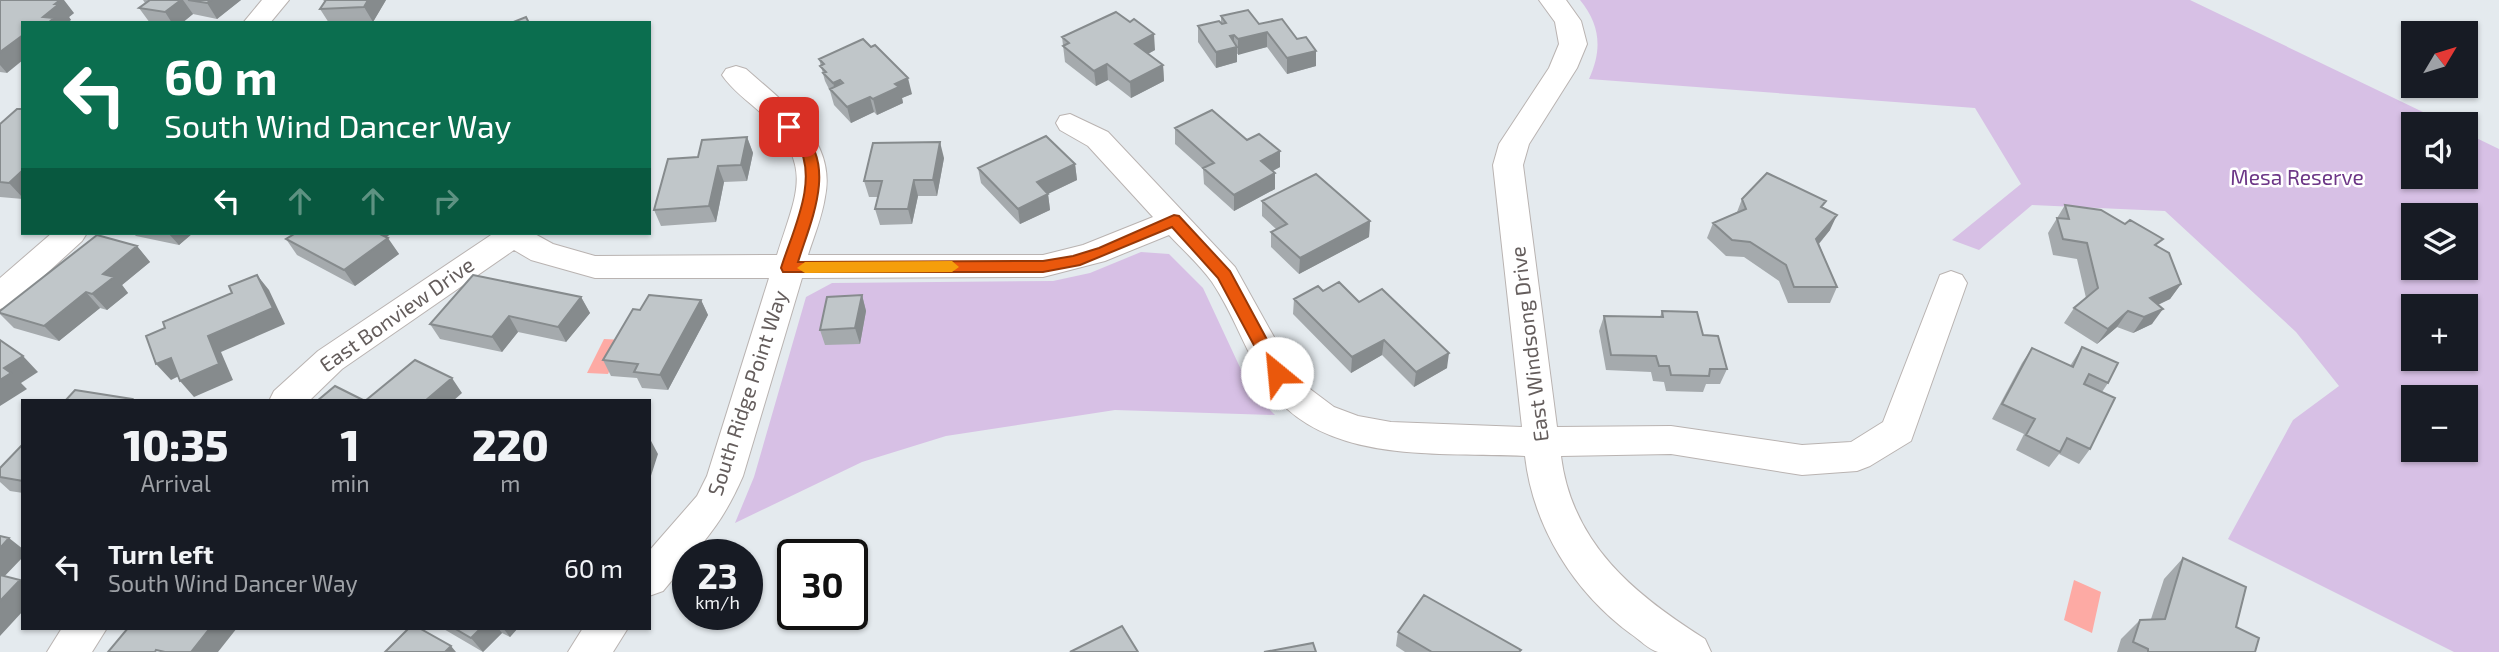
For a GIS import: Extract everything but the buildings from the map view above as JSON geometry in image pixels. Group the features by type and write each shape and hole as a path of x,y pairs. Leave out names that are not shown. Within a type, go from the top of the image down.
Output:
{"street":[{"path":"258,21 276,0"},
{"name":"East Windsong Drive","path":"1552,0 1568,21 1573,44 1563,68 1514,144 1508,165 1541,442 1552,505 1566,536 1585,565 1624,606 1691,652"},
{"name":"South Ridge Point Way","path":"651,577 711,506 725,476 810,198 813,177 810,158 803,141 736,75"},
{"path":"1070,123 1098,139 1224,275 1277,373 1294,396 1322,417 1355,430 1391,436 1541,442 1671,440 1802,460 1857,456 1898,431 1951,284"},
{"path":"513,235 542,252 595,267 1043,266 1075,261 1104,251 1174,220"},
{"path":"0,297 69,235"},
{"name":"East Bonview Drive","path":"288,399 340,353 510,235"},
{"path":"67,652 86,630"},
{"path":"588,652 606,630"}],"green space":[{"name":"Mesa Reserve","path":"1580,0 2190,0 2423,112 2401,112 2401,189 2478,189 2478,139 2499,149 2499,652 2454,652 2228,539 2293,420 2339,386 2296,332 2165,211 2032,205 1979,250 1952,240 2021,184 1975,108 1589,79 1597,48 1596,29"},
{"path":"1141,252 1169,254 1203,288 1251,391 1275,415 1115,410 946,436 862,462 735,523 754,477 806,297 832,283 1053,281 1090,273"}],"shaded area":[{"path":"604,339 624,340 608,374 587,373"},
{"path":"2074,580 2101,592 2092,633 2064,620"}],"slow traffic":[{"path":"805,268 952,267"}],"route":[{"path":"789,127 803,141 810,158 813,177 810,198 788,268 1043,266 1075,261 1104,251 1174,220 1224,275 1277,373"}]}
